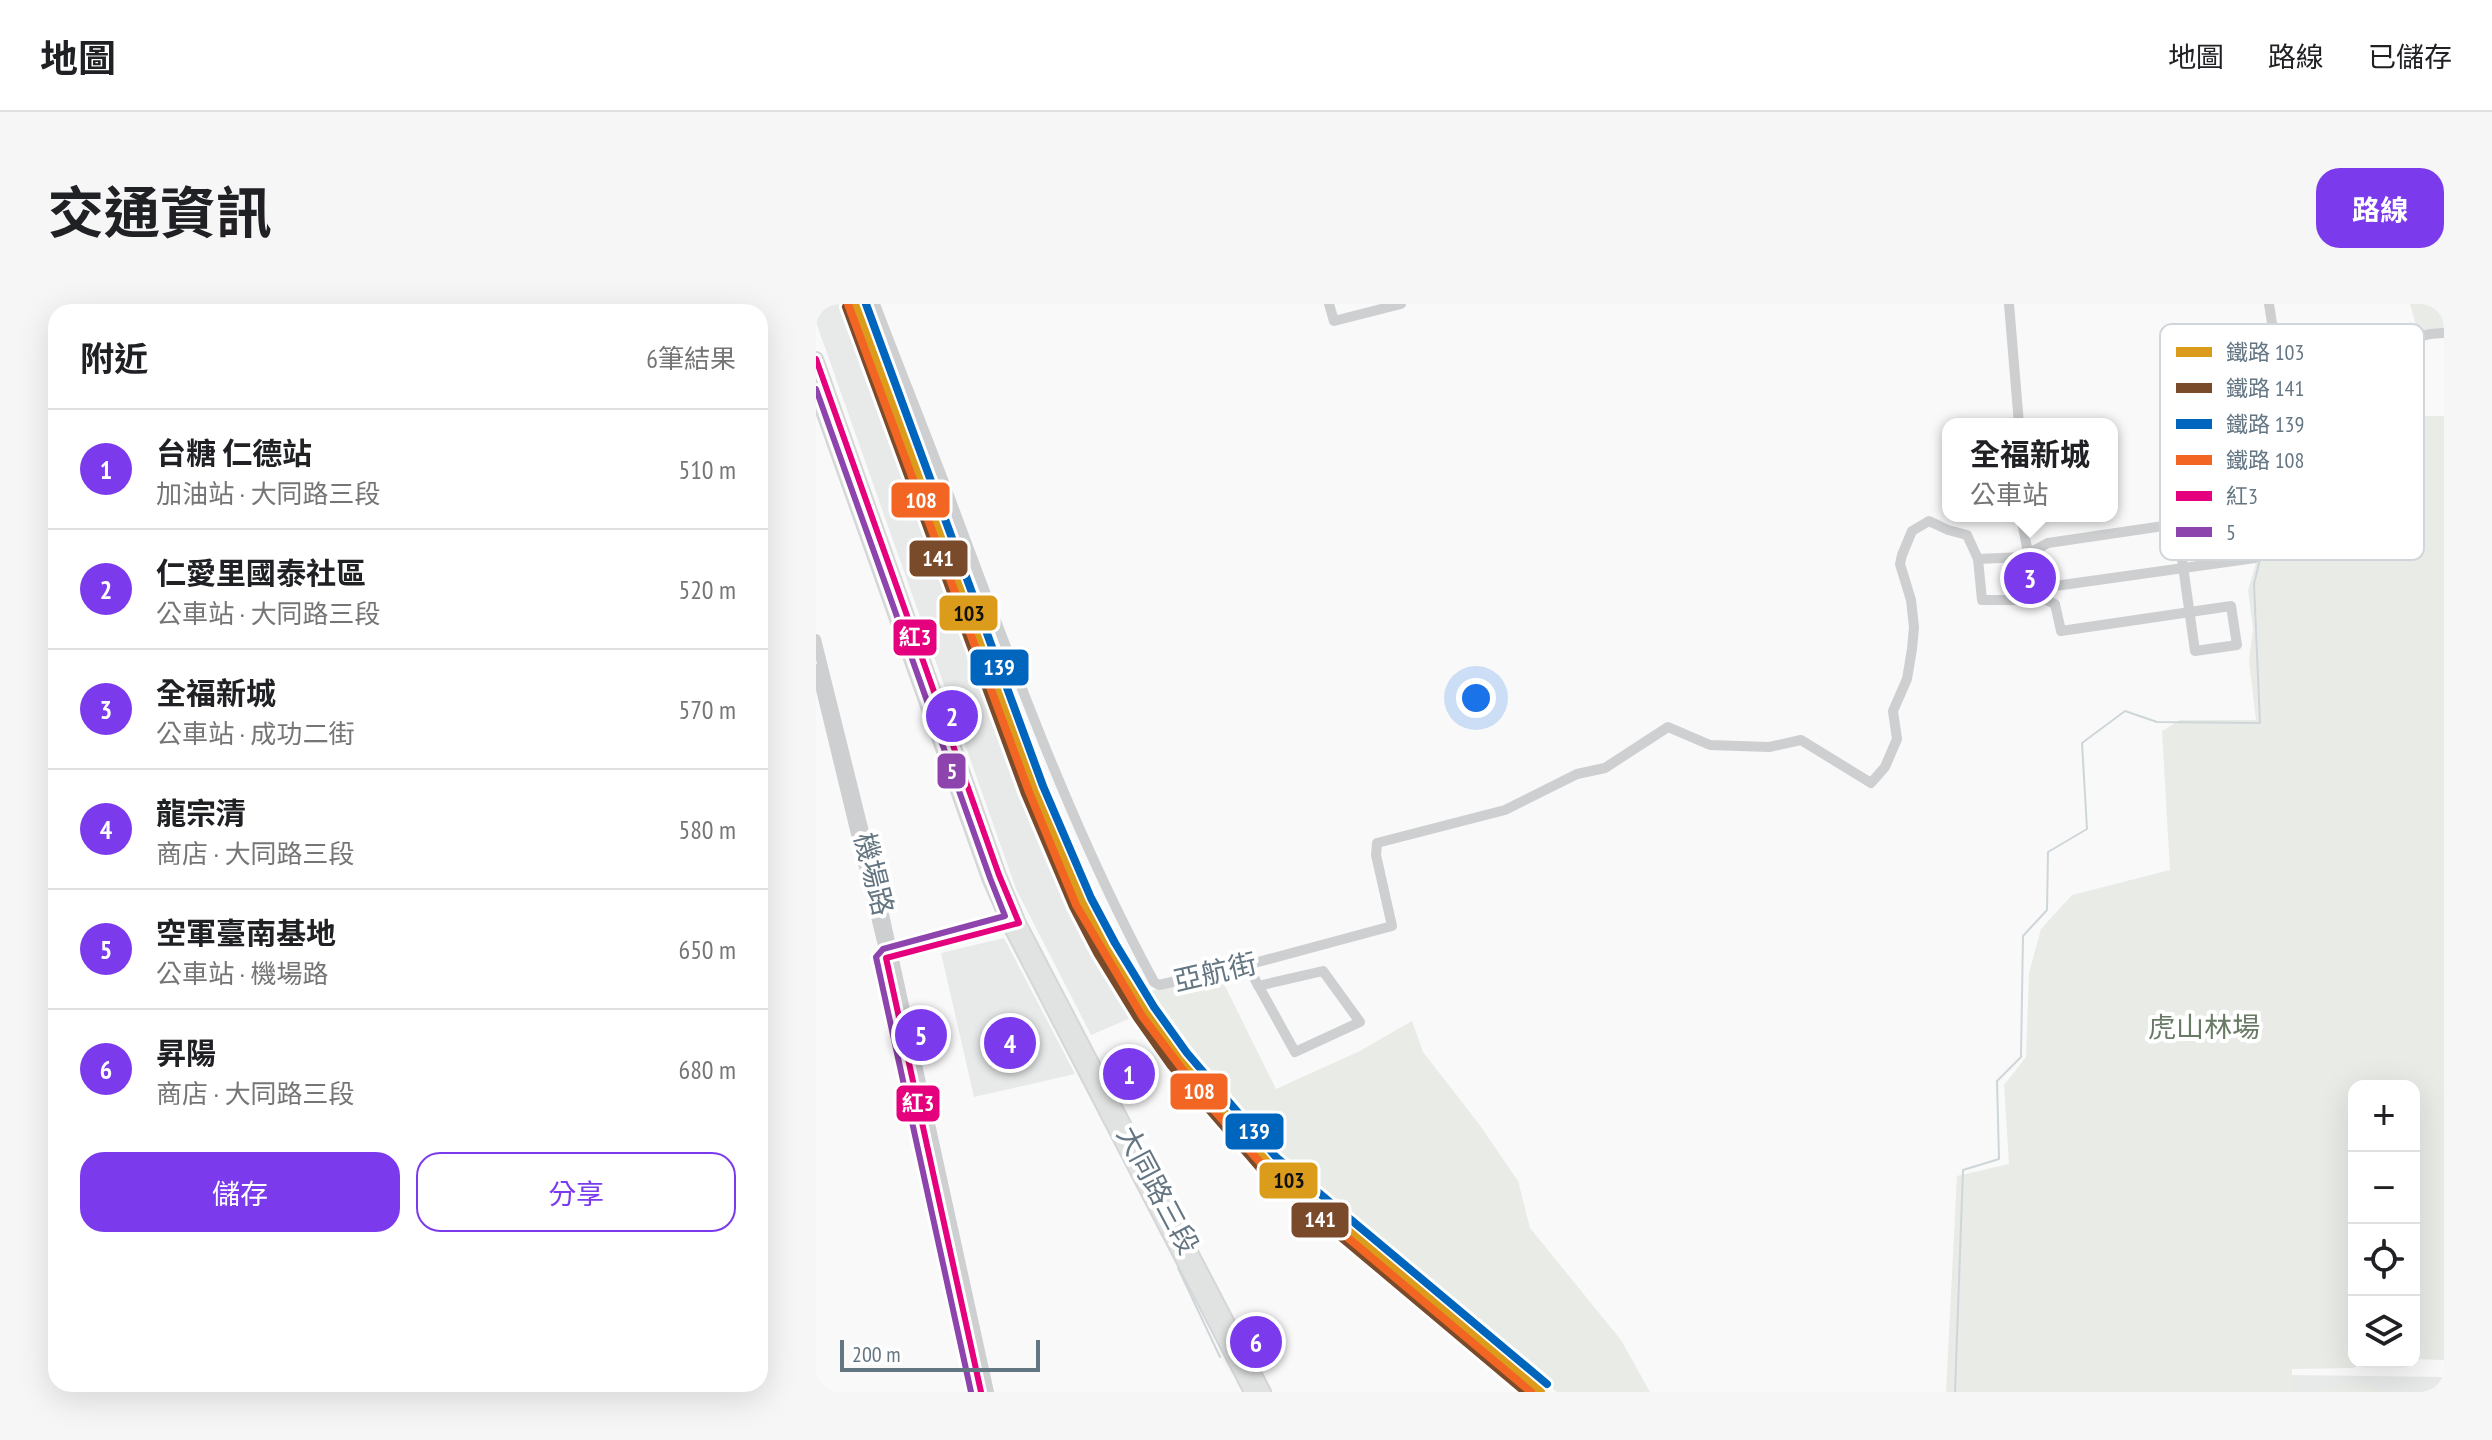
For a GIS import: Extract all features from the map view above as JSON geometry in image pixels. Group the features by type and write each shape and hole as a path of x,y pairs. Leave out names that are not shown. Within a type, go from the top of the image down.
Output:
{"main road":[{"name":"大同路三段","path":"816,359 1014,924 1251,1392"},
{"name":"大同路三段","path":"816,391 989,878 1264,1392"}],"street":[{"name":"亞航街","path":"875,304 1005,645 1084,841 1113,907 1154,982 1159,985 1392,926 1376,855 1377,843 1505,810 1577,774 1605,768 1668,727 1710,745 1769,747 1801,740 1871,783 1885,767 1897,739 1893,711 1907,679 1912,649 1914,627 1911,600 1900,564 1912,531 1929,521 1967,535 1978,559"},
{"path":"1329,304 1334,321 1401,304"},
{"path":"2009,304 2018,418"},
{"path":"2269,304 2272,324"},
{"path":"2424,336 2444,333"},
{"path":"2022,522 2028,553 2040,587 2035,597 2055,604 2061,631 2190,612 2231,606 2237,645 2195,651 2190,612 2182,560"},
{"path":"2043,600 1982,600 1978,559 2022,557 2048,543 2160,527"},
{"path":"2040,587 2241,560"},
{"name":"機場路","path":"816,639 989,1392"},
{"name":"機場路","path":"816,669 890,957 981,1392"},
{"path":"890,957 1014,924"},
{"path":"1247,965 1258,986 1295,1052 1360,1022 1323,971 1258,986"}],"shaded area":[{"path":"816,304 843,304 1056,872 1092,945 1135,1016 1091,1035 1016,889 816,322"},
{"path":"1004,938 1075,1074 974,1097 941,953"},
{"path":"2292,1375 2444,1377 2444,1392 2292,1392"}],"green space":[{"path":"2410,304 2444,304 2444,330 2424,332 2424,324 2416,324"},
{"name":"虎山林場","path":"2424,416 2444,416 2444,1360 2420,1359 2420,1080 2348,1080 2348,1368 2352,1368 2292,1369 2292,1392 1946,1392 1957,1176 2009,1164 2004,1085 2026,1057 2029,973 2041,929 2072,895 2170,870 2162,731 2180,720 2256,720 2249,661 2253,629 2248,590 2257,560 2424,560"},
{"path":"1219,974 1276,1089 1360,1051 1412,1021 1423,1052 1518,1181 1530,1228 1621,1340 1650,1392 1557,1392 1350,1227 1251,1128 1151,991"},
{"path":"2330,1385 2372,1385 2384,1392 2310,1392"}],"waterway":[{"path":"1955,1392 1963,1170 1999,1159 1997,1081 2021,1057 2023,936 2047,910 2048,852 2087,829 2082,743 2125,711 2157,722 2260,723 2254,584 2260,560"},
{"path":"1178,1268 1220,1357"}],"rail line":[{"name":"108","path":"848,304 1029,792 1076,905 1142,1016 1207,1102 1265,1168 1531,1392"},
{"name":"103","path":"855,304 1034,790 1082,902 1146,1013 1179,1059 1269,1164 1541,1392"},
{"name":"139","path":"866,304 1043,786 1091,898 1154,1007 1187,1053 1276,1157 1547,1384"},
{"name":"141","path":"846,307 1025,794 1073,907 1137,1018 1171,1066 1262,1171 1525,1392"}],"transit line":[{"name":"紅3","path":"816,359 999,875 1019,923 886,958 981,1392"},
{"name":"5","path":"816,389 1005,916 883,949 876,957 971,1392"}],"place":[{"name":"全福新城","path":"2030,578"},
{"name":"仁愛里國泰社區","path":"952,716"},
{"name":"空軍臺南基地","path":"921,1035"},
{"name":"龍宗清","path":"1010,1043"},
{"name":"台糖 仁德站","path":"1129,1074"},
{"name":"昇陽","path":"1256,1342"}]}
